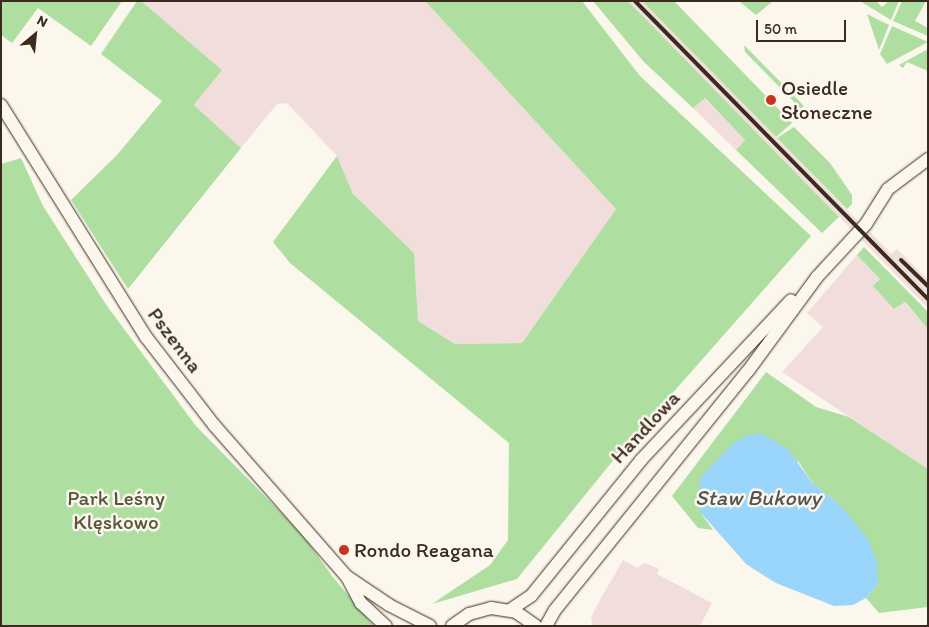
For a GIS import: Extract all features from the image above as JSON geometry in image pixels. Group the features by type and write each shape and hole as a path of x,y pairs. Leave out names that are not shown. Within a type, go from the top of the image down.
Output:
{"street":[{"name":"Pszenna","path":"1,105 146,337 214,425 347,577 361,603 386,626"},
{"name":"Handlowa","path":"510,610 531,596 651,449 788,303 817,277 866,224 888,189 928,159"},
{"name":"Handlowa","path":"546,626 555,610 748,371 817,277"},
{"name":"Pszenna","path":"347,577 389,605 430,626"},
{"path":"452,626 477,611 510,610 536,626"}],"shaded area":[{"path":"141,1 425,1 616,209 522,343 455,344 418,321 414,253 353,194 337,156 287,103 277,104 241,148 194,105 222,70"},
{"path":"628,1 642,1 859,222 852,230"},
{"path":"704,98 745,140 736,150 693,108"},
{"path":"869,231 891,254 897,249 928,280 928,308 861,239"},
{"path":"857,255 880,279 873,286 895,309 904,302 928,329 928,469 782,372 823,327 807,313"},
{"path":"623,560 637,568 645,563 659,569 657,574 712,603 700,626 593,626 591,618 596,607"}],"green space":[{"path":"1,1 122,1 91,46 38,8 12,43 1,35"},
{"path":"137,1 141,1 222,70 194,105 241,148 128,289 71,200 117,155 162,101 101,54"},
{"path":"425,1 582,1 640,76 811,236 611,463 517,579 432,604 490,565 508,540 509,443 290,263 273,242 337,156 353,194 414,253 418,321 455,344 522,343 616,209"},
{"path":"593,1 628,1 839,217 822,233 736,150 745,140 705,98 693,108 643,61"},
{"path":"642,1 674,1 792,123 776,137"},
{"path":"739,1 773,1 756,15"},
{"path":"860,1 876,1 882,7 889,1 899,1 891,20"},
{"path":"902,1 926,1 915,21 928,28 928,36 893,21"},
{"path":"867,14 889,25 879,50"},
{"path":"892,26 928,42 887,64 880,54"},
{"path":"744,45 804,106 801,109 745,52"},
{"path":"928,49 928,71 907,62 903,68 899,65"},
{"path":"794,127 830,163 852,195 852,204 847,209 777,138"},
{"name":"Park Leśny Klęskowo","path":"21,158 43,206 107,306 196,426 303,535 332,576 374,626 1,626 1,164"},
{"path":"864,247 928,312 928,329 905,302 894,309 873,286 880,279 857,255"},
{"path":"766,372 816,407 849,417 928,469 928,607 879,613 866,598 878,584 839,504 813,484 798,461 701,513 713,530 698,528 672,496"}],"water":[{"name":"Staw Bukowy","path":"762,434 788,449 813,484 839,504 868,539 877,562 878,584 866,598 853,605 834,606 776,583 746,564 701,513 698,503 701,477 733,444 748,435"}],"railway":[{"path":"635,1 928,299"},
{"path":"901,260 928,286"}],"place":[{"name":"Osiedle Słoneczne","path":"771,100"},
{"name":"Rondo Reagana","path":"344,550"}]}
